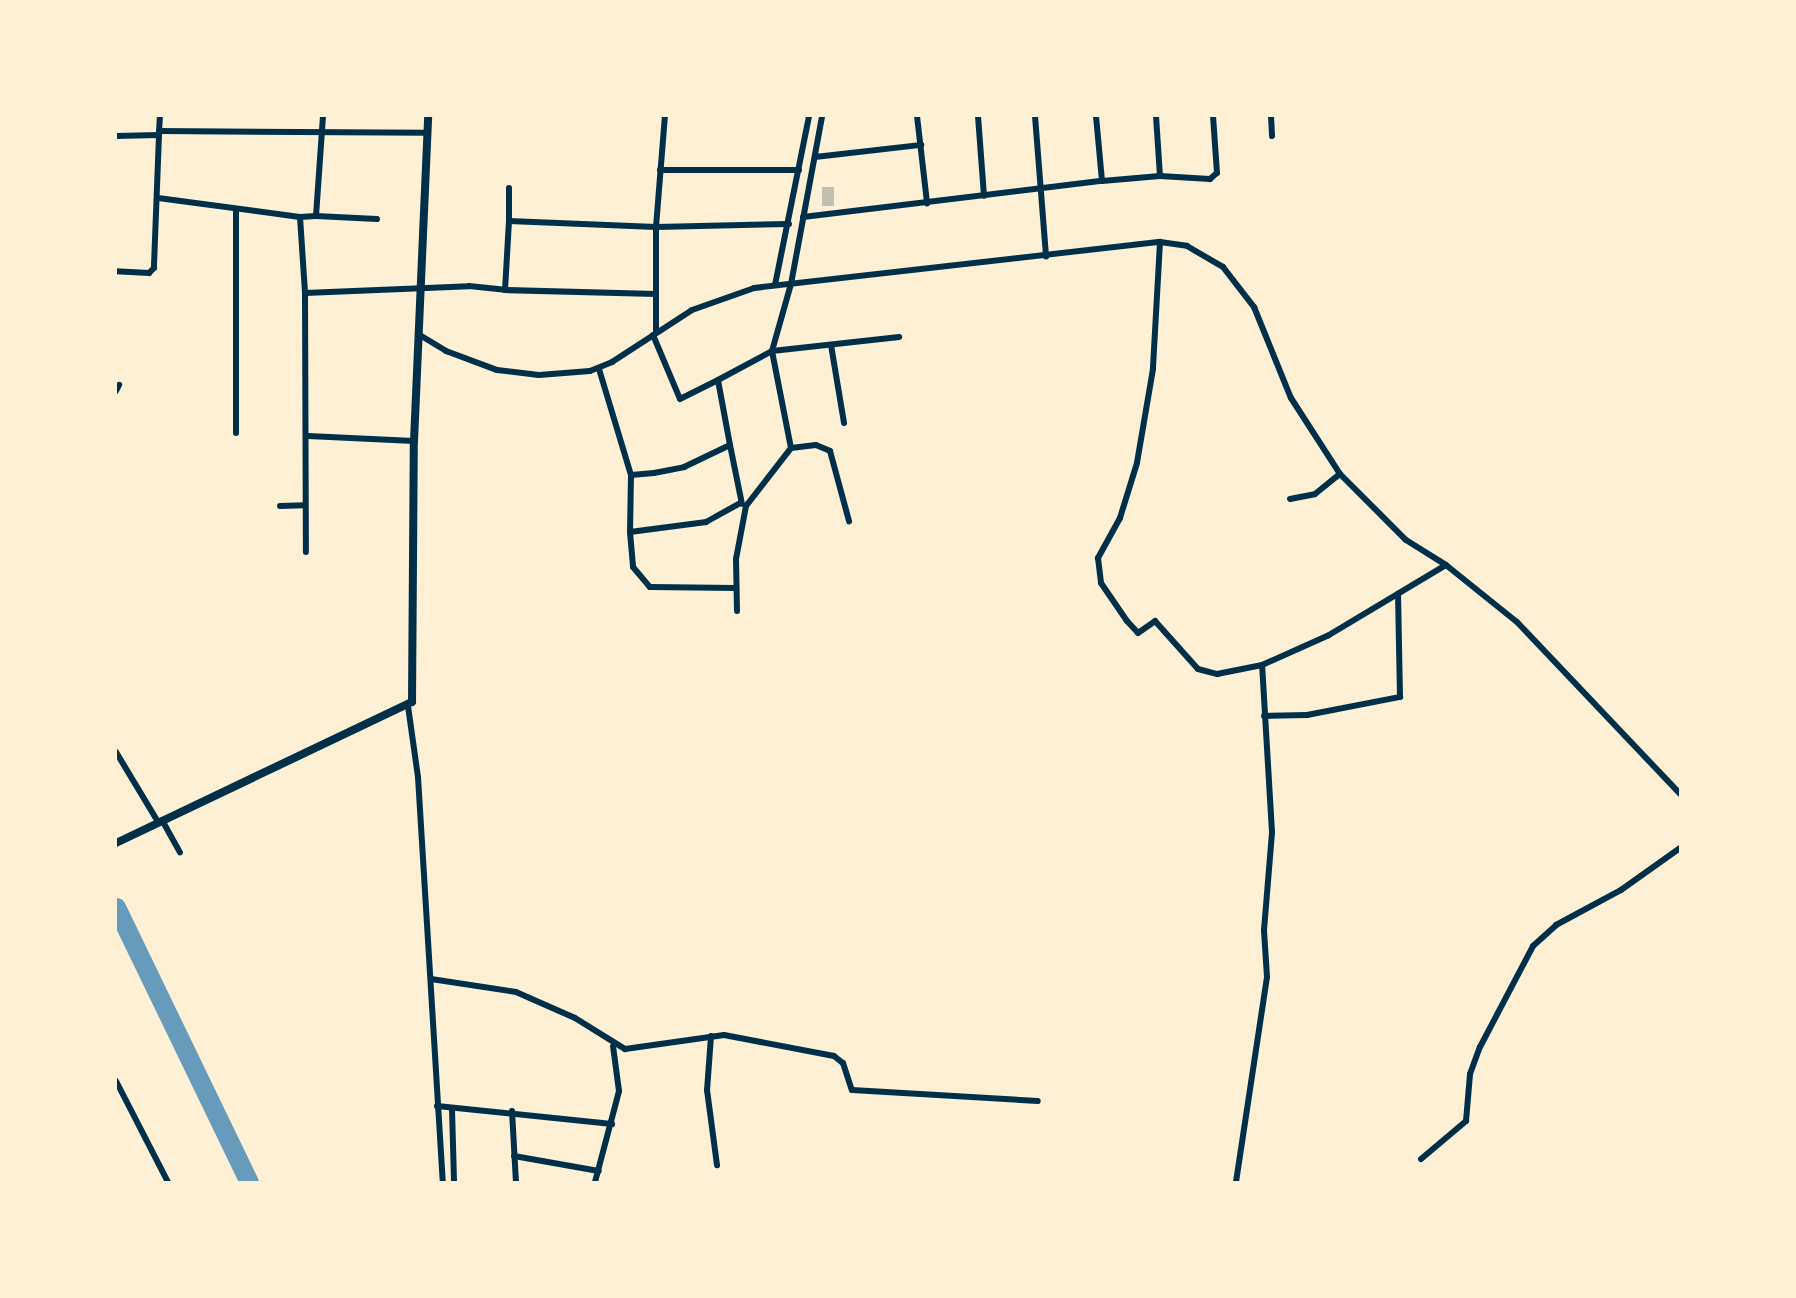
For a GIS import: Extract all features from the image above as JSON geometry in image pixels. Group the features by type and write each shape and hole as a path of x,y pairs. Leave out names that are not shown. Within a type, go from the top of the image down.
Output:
{"street":[{"path":"116,271 149,273 154,268 160,116"},
{"path":"316,216 323,116"},
{"path":"428,116 414,441 413,696 408,706 418,777 443,1182"},
{"path":"665,116 656,228 655,334 680,399 772,351 899,337"},
{"path":"775,285 809,116"},
{"path":"791,448 772,351 791,284 822,116"},
{"path":"917,116 927,203"},
{"path":"978,116 984,197"},
{"path":"1035,116 1045,257"},
{"path":"1096,116 1102,181"},
{"path":"1156,116 1160,176"},
{"path":"803,217 1102,181 1160,176 1214,177 1213,116"},
{"path":"1271,116 1272,136"},
{"path":"116,136 323,131 427,133"},
{"path":"815,157 921,145"},
{"path":"660,170 800,170"},
{"path":"505,290 509,188"},
{"path":"158,198 300,217 377,219"},
{"path":"236,209 236,433"},
{"path":"300,217 305,293 308,436 304,505 306,552"},
{"path":"509,221 656,228 789,224"},
{"path":"418,334 446,351 497,370 539,375 599,369 724,295 775,285 1045,257 1160,242 1186,246 1223,267 1254,307 1291,398 1340,474 1406,540 1446,565 1549,653 1681,794"},
{"path":"1160,242 1153,369 1137,463 1120,518 1101,546 1101,583 1138,633 1156,621 1203,673 1262,665 1329,635 1446,565"},
{"path":"305,293 420,288 656,294"},
{"path":"831,345 844,423"},
{"path":"599,369 631,475 630,532 633,567 650,587 736,588"},
{"path":"718,380 743,504 736,559 737,611"},
{"path":"308,436 414,441"},
{"path":"631,475 684,467 730,445"},
{"path":"630,532 706,522 743,504 791,448 816,445 830,451 849,521"},
{"path":"1290,499 1315,494 1340,474"},
{"path":"280,506 304,505"},
{"path":"1264,716 1307,715 1400,697 1398,594"},
{"path":"1236,1182 1267,977 1264,930 1272,832 1262,665"},
{"path":"119,841 408,706"},
{"path":"116,752 180,852"},
{"path":"1421,1159 1466,1121 1470,1074 1480,1047 1532,946 1556,925 1621,890 1681,848"},
{"path":"431,979 516,992 575,1018 612,1045 637,1049 710,1036 834,1056 843,1063 847,1086 852,1090 1038,1101"},
{"path":"710,1036 707,1090 718,1164"},
{"path":"595,1182 619,1091 612,1045"},
{"path":"116,1081 168,1182"},
{"path":"437,1106 512,1111 612,1124"},
{"path":"452,1109 454,1182"},
{"path":"512,1111 516,1182"},
{"path":"514,1156 599,1171"}],"building":[{"path":"822,187 834,187 834,206 822,206"}],"waterway":[{"path":"116,907 249,1182"}]}
